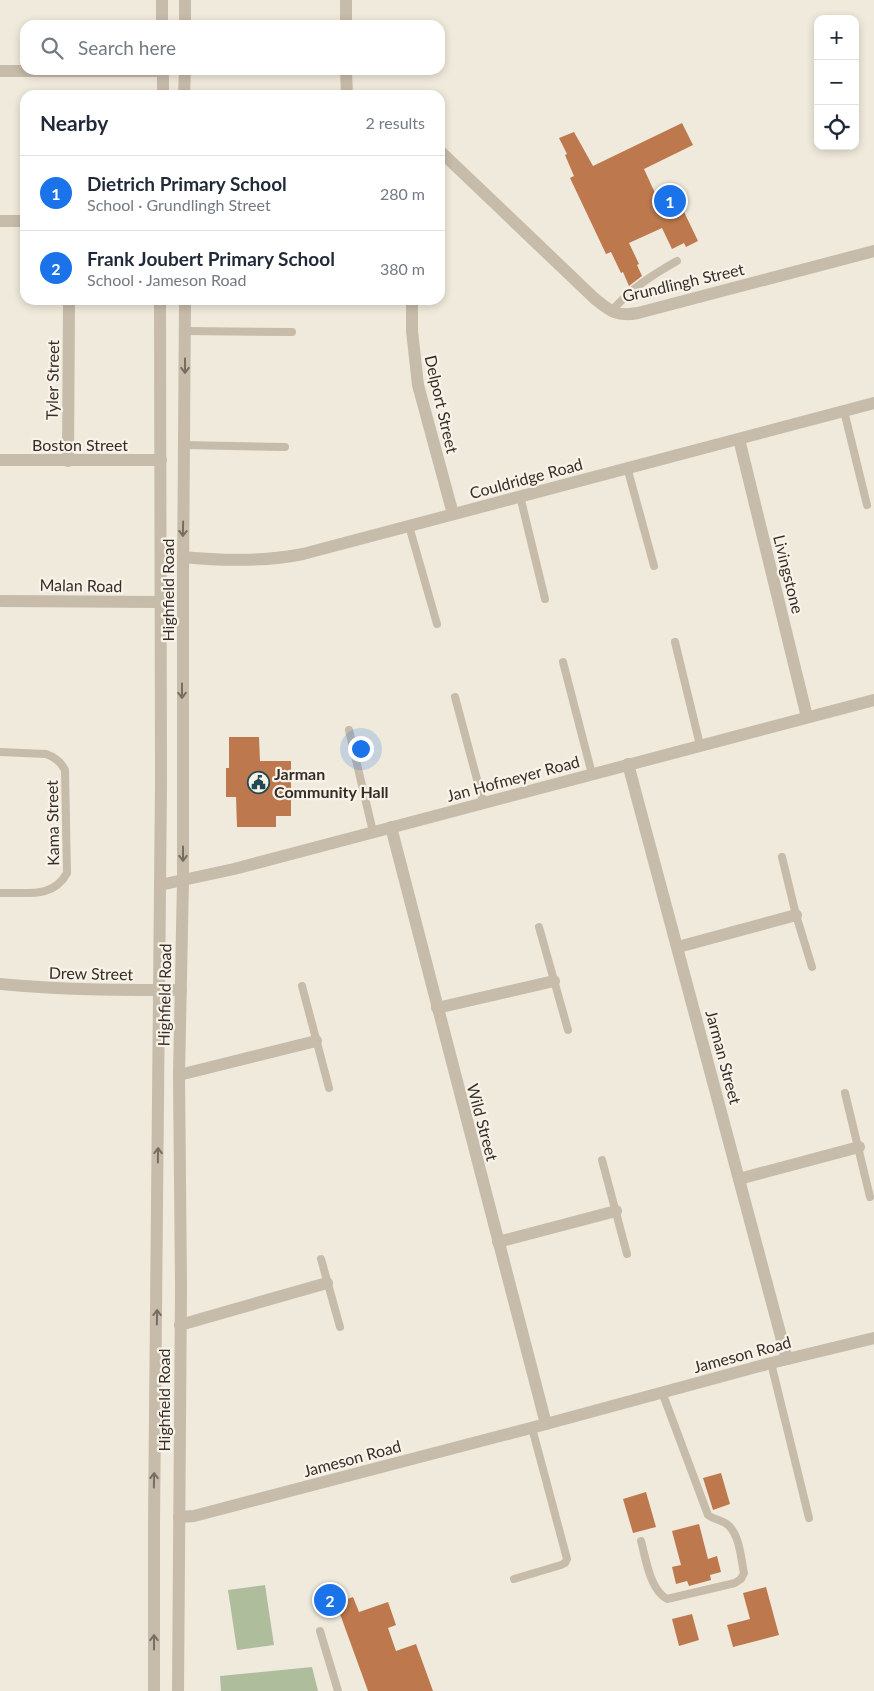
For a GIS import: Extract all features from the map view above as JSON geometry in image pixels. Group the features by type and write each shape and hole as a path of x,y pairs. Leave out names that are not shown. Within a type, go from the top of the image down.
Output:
{"street":[{"path":"162,0 162,20"},
{"path":"185,0 185,20"},
{"path":"346,0 346,20"},
{"path":"0,71 20,71"},
{"path":"162,90 163,75"},
{"path":"184,90 185,75"},
{"path":"346,75 347,90"},
{"name":"Grundlingh Street","path":"445,156 611,312 628,315 638,313 874,251"},
{"path":"0,221 20,221"},
{"name":"Tyler Street","path":"68,461 69,305"},
{"name":"Highfield Road","path":"154,1691 162,602 160,305"},
{"name":"Highfield Road","path":"178,1691 179,1075 183,881 185,305"},
{"name":"Delport Street","path":"412,305 412,331 418,385 453,514"},
{"name":"Couldridge Road","path":"183,557 245,561 286,557 874,404"},
{"name":"Livingstone","path":"739,439 807,717"},
{"name":"Boston Street","path":"0,460 161,460"},
{"name":"Malan Road","path":"0,601 162,602"},
{"name":"Jan Hofmeyer Road","path":"160,886 373,832 807,717 874,702"},
{"name":"Jarman Street","path":"628,764 787,1359"},
{"name":"Wild Street","path":"391,827 546,1424"},
{"path":"678,947 796,915"},
{"path":"437,1008 554,981"},
{"name":"Drew Street","path":"0,984 86,990 181,990"},
{"path":"179,1075 316,1041"},
{"path":"739,1178 859,1147"},
{"path":"498,1242 616,1211"},
{"path":"180,1324 327,1283"},
{"name":"Jameson Road","path":"179,1517 194,1516 532,1428 771,1363 874,1338"}],"lane":[{"path":"611,312 625,296 676,261"},
{"path":"185,331 292,332"},
{"path":"844,411 867,505"},
{"path":"184,445 286,447"},
{"path":"627,467 654,566"},
{"path":"520,496 546,599"},
{"path":"409,526 437,624"},
{"path":"675,642 700,746"},
{"path":"563,662 592,774"},
{"path":"455,697 483,802"},
{"path":"349,730 373,832"},
{"name":"Kama Street","path":"0,752 46,754 52,756 65,770 67,873 62,882 51,890 0,892"},
{"path":"782,857 796,915 812,967"},
{"path":"539,927 568,1030"},
{"path":"302,986 329,1088"},
{"path":"845,1094 870,1197"},
{"path":"602,1160 627,1254"},
{"path":"321,1259 340,1327"},
{"path":"771,1363 809,1518"},
{"path":"641,1541 655,1588 660,1596 667,1599 735,1583 741,1579 744,1573 735,1535 729,1526 714,1520 708,1515 662,1392"},
{"path":"514,1579 561,1565 567,1559 532,1428"},
{"path":"320,1631 338,1691"}],"green space":[{"path":"265,1585 274,1645 237,1650 228,1590"},
{"path":"312,1667 318,1691 221,1691 220,1676"}],"building":[{"path":"682,123 693,145 644,169 655,193 666,188 670,196 675,193 698,241 686,247 684,243 672,249 662,228 629,243 639,264 637,265 642,276 629,286 611,252 606,254 570,178 574,176 565,155 567,154 559,138 574,132 593,166"},
{"name":"Jarman Community Hall","path":"229,737 259,737 260,761 291,761 291,816 276,816 276,827 237,827 236,797 226,797 226,768 229,768"},
{"path":"721,1473 730,1504 713,1510 703,1478"},
{"path":"646,1492 656,1527 633,1533 623,1499"},
{"path":"699,1524 708,1559 717,1556 721,1572 710,1575 711,1580 689,1586 687,1581 676,1584 672,1567 681,1565 672,1531"},
{"path":"766,1587 779,1635 733,1647 727,1625 750,1619 743,1593"},
{"path":"353,1597 359,1612 388,1602 396,1625 388,1628 396,1651 416,1644 433,1691 368,1691 336,1603"},
{"path":"692,1614 699,1640 679,1646 672,1619"}],"place":[{"name":"Dietrich Primary School","path":"670,201"},
{"name":"Jarman Community Hall","path":"258,782"},
{"name":"Frank Joubert Primary School","path":"330,1600"}]}
